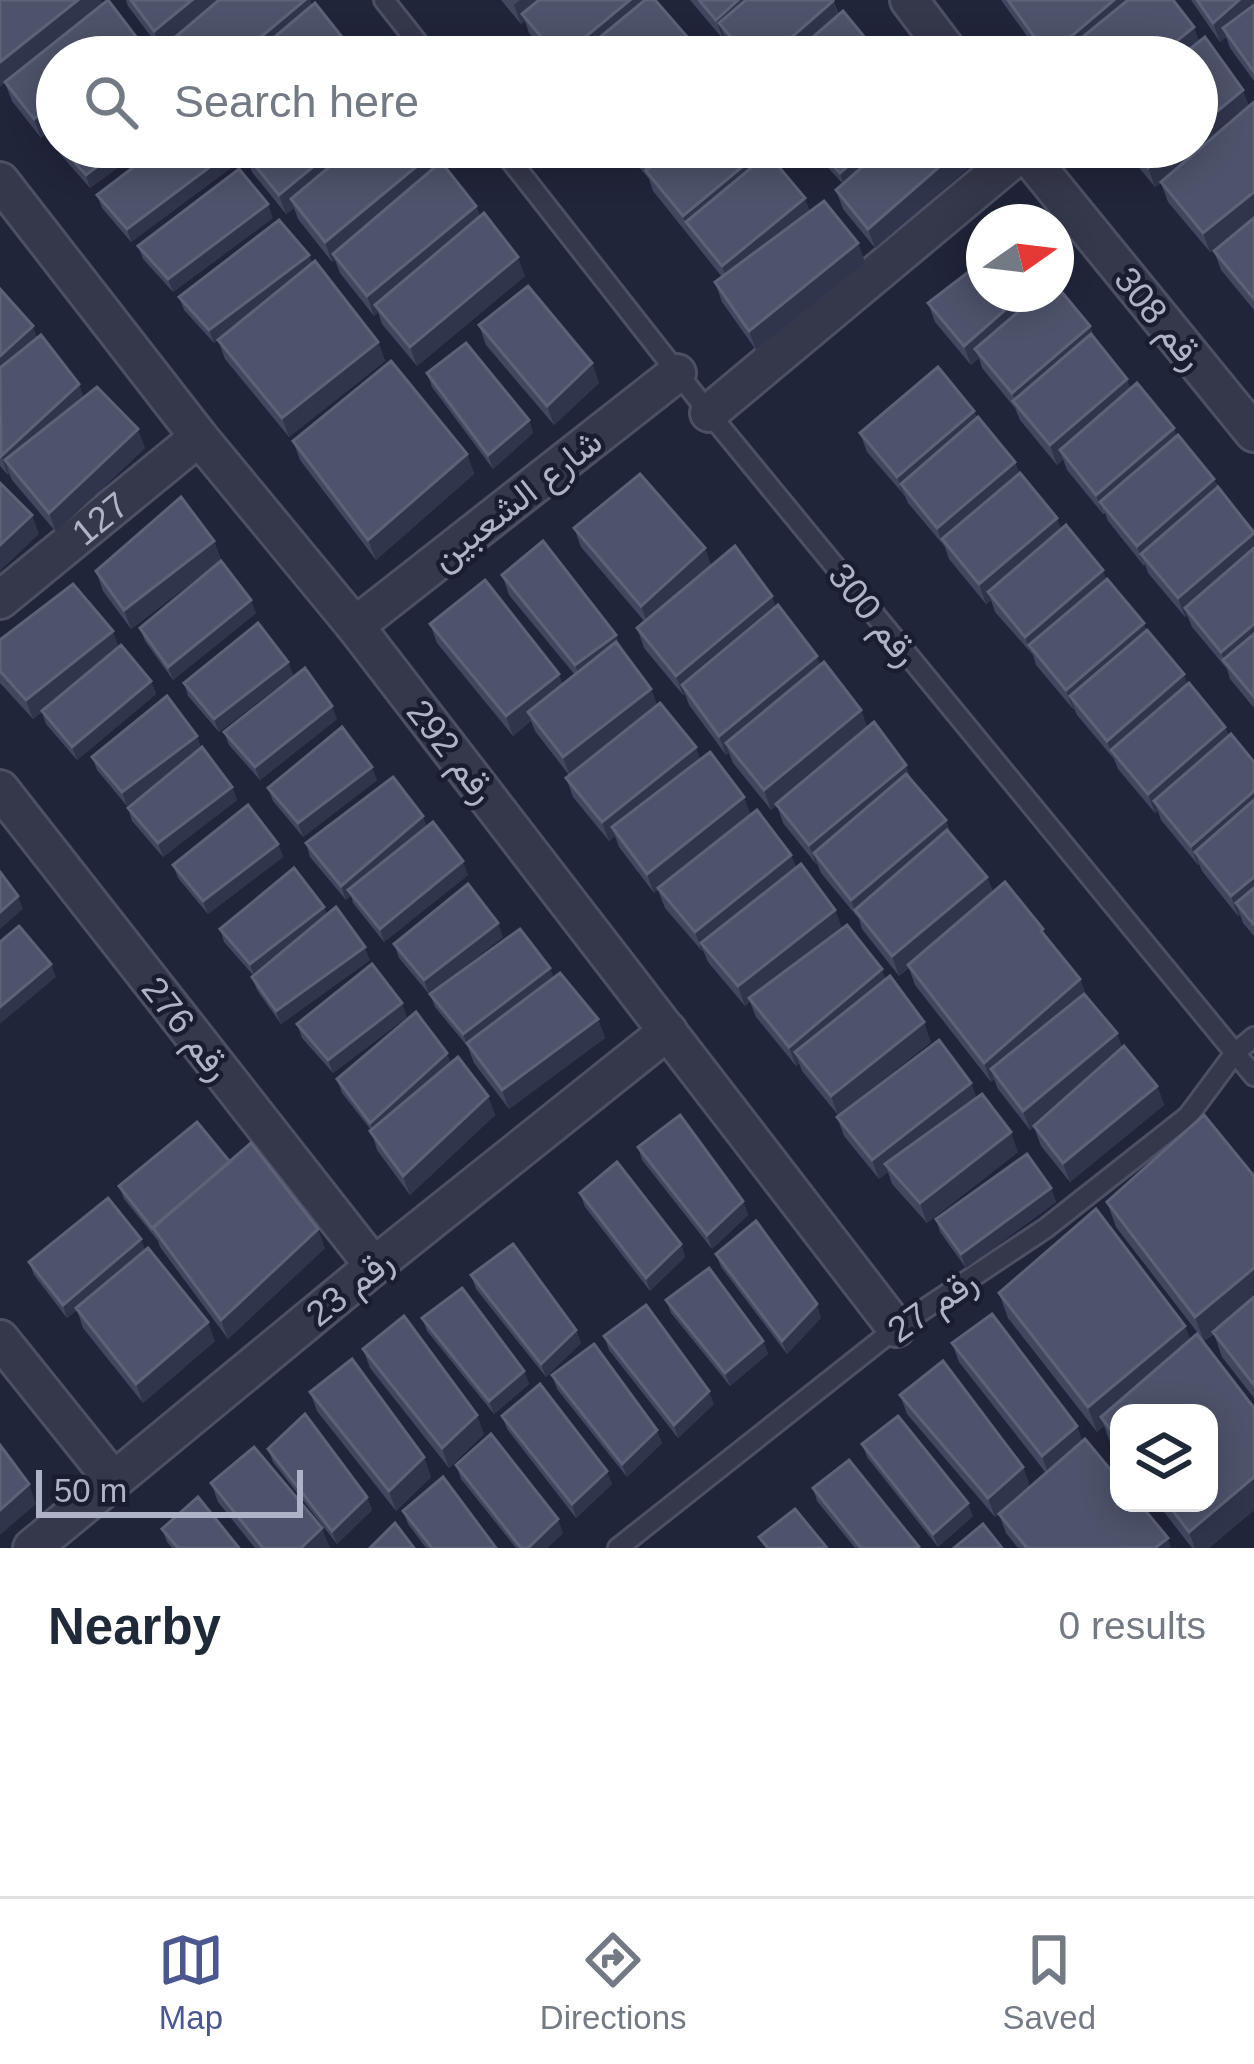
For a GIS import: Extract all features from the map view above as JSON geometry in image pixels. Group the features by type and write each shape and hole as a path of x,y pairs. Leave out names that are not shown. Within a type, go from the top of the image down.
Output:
{"street":[{"path":"908,0 936,36"},
{"path":"709,413 999,168"},
{"name":"رقم 308","path":"1039,168 1254,433"},
{"name":"رقم 292","path":"0,182 199,437 355,626 896,1328"},
{"name":"شارع الشعبين","path":"355,626 677,373"},
{"name":"127","path":"0,600 199,437"},
{"name":"رقم 276","path":"0,789 374,1266"},
{"name":"رقم 23","path":"32,1548 668,1031"},
{"path":"0,1339 114,1481"}],"lane":[{"path":"384,0 412,36"},
{"name":"رقم 300","path":"516,168 709,413 1254,1076"},
{"name":"رقم 27","path":"618,1548 896,1328 1046,1228 1188,1116 1235,1053 1254,1037"}],"building":[{"path":"2,0 78,0 0,62"},
{"path":"108,0 135,36 63,36"},
{"path":"131,0 192,0 154,31"},
{"path":"219,0 305,0 262,36 177,36"},
{"path":"539,0 630,0 586,36 540,36 522,14"},
{"path":"645,0 655,0 686,36 601,36"},
{"path":"699,0 738,0 716,20"},
{"path":"746,0 833,0 793,36 730,36 719,23"},
{"path":"1008,0 1114,0 1072,36 1034,36"},
{"path":"1128,0 1173,0 1194,27 1183,36 1084,36"},
{"path":"1197,0 1239,0 1213,23"},
{"path":"315,3 341,36 276,36"},
{"path":"1254,5 1254,72 1223,28"},
{"path":"843,11 864,36 814,36"},
{"path":"1218,55 1243,90 1218,111"},
{"path":"36,57 36,117 34,119 5,82"},
{"path":"1254,102 1254,192 1203,233 1161,182 1177,168 1218,168 1218,133"},
{"path":"132,168 208,168 127,229 97,195"},
{"path":"257,168 312,168 279,195"},
{"path":"328,168 415,168 325,242 291,199"},
{"path":"434,168 446,168 476,206 367,296 333,254"},
{"path":"650,168 741,168 683,216 646,171"},
{"path":"751,168 780,168 805,198 722,266 686,222"},
{"path":"861,168 938,168 868,229 836,190"},
{"path":"239,169 268,204 168,279 138,246"},
{"path":"824,201 858,243 749,331 715,282"},
{"path":"484,213 518,257 410,347 375,305"},
{"path":"1254,218 1254,299 1214,251"},
{"path":"279,220 309,255 209,330 179,297"},
{"path":"315,261 378,342 282,418 218,340"},
{"path":"966,274 966,312 1003,312 964,346 928,303"},
{"path":"528,286 592,363 547,406 479,325"},
{"path":"0,289 33,326 0,356"},
{"path":"1074,307 1090,326 1012,393 975,349 1018,312 1074,312"},
{"path":"1091,334 1127,379 1050,445 1013,401"},
{"path":"41,335 79,384 1,456 0,368"},
{"path":"466,343 529,420 488,455 427,373"},
{"path":"391,361 467,454 368,540 293,441"},
{"path":"938,367 974,411 897,477 860,433"},
{"path":"1137,383 1174,428 1096,495 1060,450"},
{"path":"97,387 138,429 49,513 5,460"},
{"path":"978,417 1015,462 937,528 901,484"},
{"path":"1178,435 1214,479 1137,546 1100,502"},
{"path":"1020,473 1057,518 979,584 942,539"},
{"path":"640,474 705,548 641,606 574,528"},
{"path":"0,483 32,515 0,545"},
{"path":"1218,487 1254,533 1178,598 1141,554"},
{"path":"181,497 214,541 124,610 96,571"},
{"path":"1066,525 1103,570 1025,637 988,592"},
{"path":"543,541 616,635 575,665 502,575"},
{"path":"735,546 772,596 676,676 637,628"},
{"path":"1254,548 1254,624 1221,652 1185,608"},
{"path":"221,561 251,600 168,667 140,628"},
{"path":"1107,579 1144,623 1066,690 1029,645"},
{"path":"485,580 559,674 506,716 430,624"},
{"path":"73,584 113,631 26,700 0,671 0,640"},
{"path":"778,605 817,656 719,736 682,685"},
{"path":"258,623 288,662 214,719 184,683"},
{"path":"1147,630 1184,674 1107,741 1070,696"},
{"path":"1254,634 1254,697 1223,660"},
{"path":"616,642 651,689 563,757 528,712"},
{"path":"121,645 151,681 72,747 42,711"},
{"path":"824,662 861,710 764,790 726,743"},
{"path":"305,668 332,706 255,767 224,732"},
{"path":"1189,683 1225,727 1148,794 1111,750"},
{"path":"167,696 197,736 122,792 92,757"},
{"path":"660,703 696,747 602,822 566,778"},
{"path":"874,722 906,765 809,845 776,804"},
{"path":"342,727 372,767 298,823 268,788"},
{"path":"1231,734 1254,762 1254,791 1191,846 1154,801"},
{"path":"202,747 232,787 158,843 128,808"},
{"path":"710,752 744,797 647,874 612,827"},
{"path":"906,774 946,820 851,900 814,853"},
{"path":"393,777 423,816 341,886 306,843"},
{"path":"1254,800 1254,877 1231,896 1195,852"},
{"path":"248,805 278,844 203,901 173,865"},
{"path":"757,810 791,855 695,932 658,888"},
{"path":"433,822 463,861 380,929 348,890"},
{"path":"947,830 987,877 892,956 855,910"},
{"path":"801,864 835,910 738,986 701,943"},
{"path":"294,868 324,907 250,964 220,929"},
{"path":"0,872 18,896 0,912"},
{"path":"1005,882 1080,979 984,1063 908,965"},
{"path":"468,884 498,923 424,980 394,944"},
{"path":"1254,888 1254,925 1236,903"},
{"path":"336,907 365,947 276,1011 252,977"},
{"path":"847,925 882,969 789,1047 749,998"},
{"path":"19,926 51,964 0,1007 0,942"},
{"path":"520,929 550,968 463,1034 430,994"},
{"path":"372,964 402,1003 328,1060 297,1024"},
{"path":"560,973 598,1019 502,1090 467,1043"},
{"path":"890,976 924,1022 831,1096 795,1052"},
{"path":"1084,994 1117,1033 1023,1111 991,1069"},
{"path":"416,1012 447,1053 370,1123 337,1079"},
{"path":"939,1040 971,1083 872,1160 837,1117"},
{"path":"1124,1046 1157,1086 1063,1163 1034,1126"},
{"path":"458,1057 488,1096 403,1176 370,1131"},
{"path":"982,1094 1011,1132 920,1203 885,1164"},
{"path":"680,1115 743,1201 707,1235 638,1147"},
{"path":"1204,1115 1254,1176 1254,1268 1195,1317 1107,1202"},
{"path":"197,1122 230,1162 152,1228 119,1186"},
{"path":"251,1143 318,1229 221,1320 153,1228"},
{"path":"1027,1154 1051,1188 961,1254 936,1219"},
{"path":"617,1162 681,1244 646,1278 580,1193"},
{"path":"108,1198 141,1239 63,1305 29,1262"},
{"path":"1096,1209 1185,1326 1088,1407 999,1293"},
{"path":"756,1221 817,1304 782,1341 716,1254"},
{"path":"513,1244 576,1330 541,1364 471,1275"},
{"path":"148,1248 208,1322 136,1384 76,1308"},
{"path":"709,1268 763,1341 725,1373 666,1300"},
{"path":"462,1288 524,1371 489,1401 422,1318"},
{"path":"1254,1297 1254,1385 1213,1332"},
{"path":"646,1305 709,1391 674,1425 604,1336"},
{"path":"992,1314 1077,1426 1042,1456 952,1343"},
{"path":"404,1316 477,1415 442,1448 363,1349"},
{"path":"1197,1334 1254,1408 1254,1477 1218,1507 1218,1404 1116,1404"},
{"path":"594,1344 657,1430 622,1464 552,1375"},
{"path":"352,1359 424,1457 389,1491 310,1392"},
{"path":"943,1361 1023,1467 988,1498 900,1395"},
{"path":"540,1384 607,1471 572,1504 502,1416"},
{"path":"305,1414 367,1497 332,1531 268,1449"},
{"path":"898,1416 968,1503 933,1534 862,1444"},
{"path":"491,1434 558,1519 528,1548 521,1548 456,1465"},
{"path":"1085,1439 1110,1469 1110,1512 1146,1512 1168,1538 1155,1548 1027,1548 999,1514"},
{"path":"0,1445 29,1484 0,1510"},
{"path":"254,1447 322,1528 301,1548 263,1548 211,1483"},
{"path":"849,1460 918,1548 861,1548 813,1488"},
{"path":"443,1477 496,1548 432,1548 403,1511"},
{"path":"198,1497 239,1548 178,1548 162,1529"},
{"path":"795,1509 827,1548 768,1548 759,1537"},
{"path":"1174,1512 1213,1512 1189,1532"},
{"path":"395,1523 414,1548 370,1548"},
{"path":"983,1524 1002,1548 954,1548"}]}
